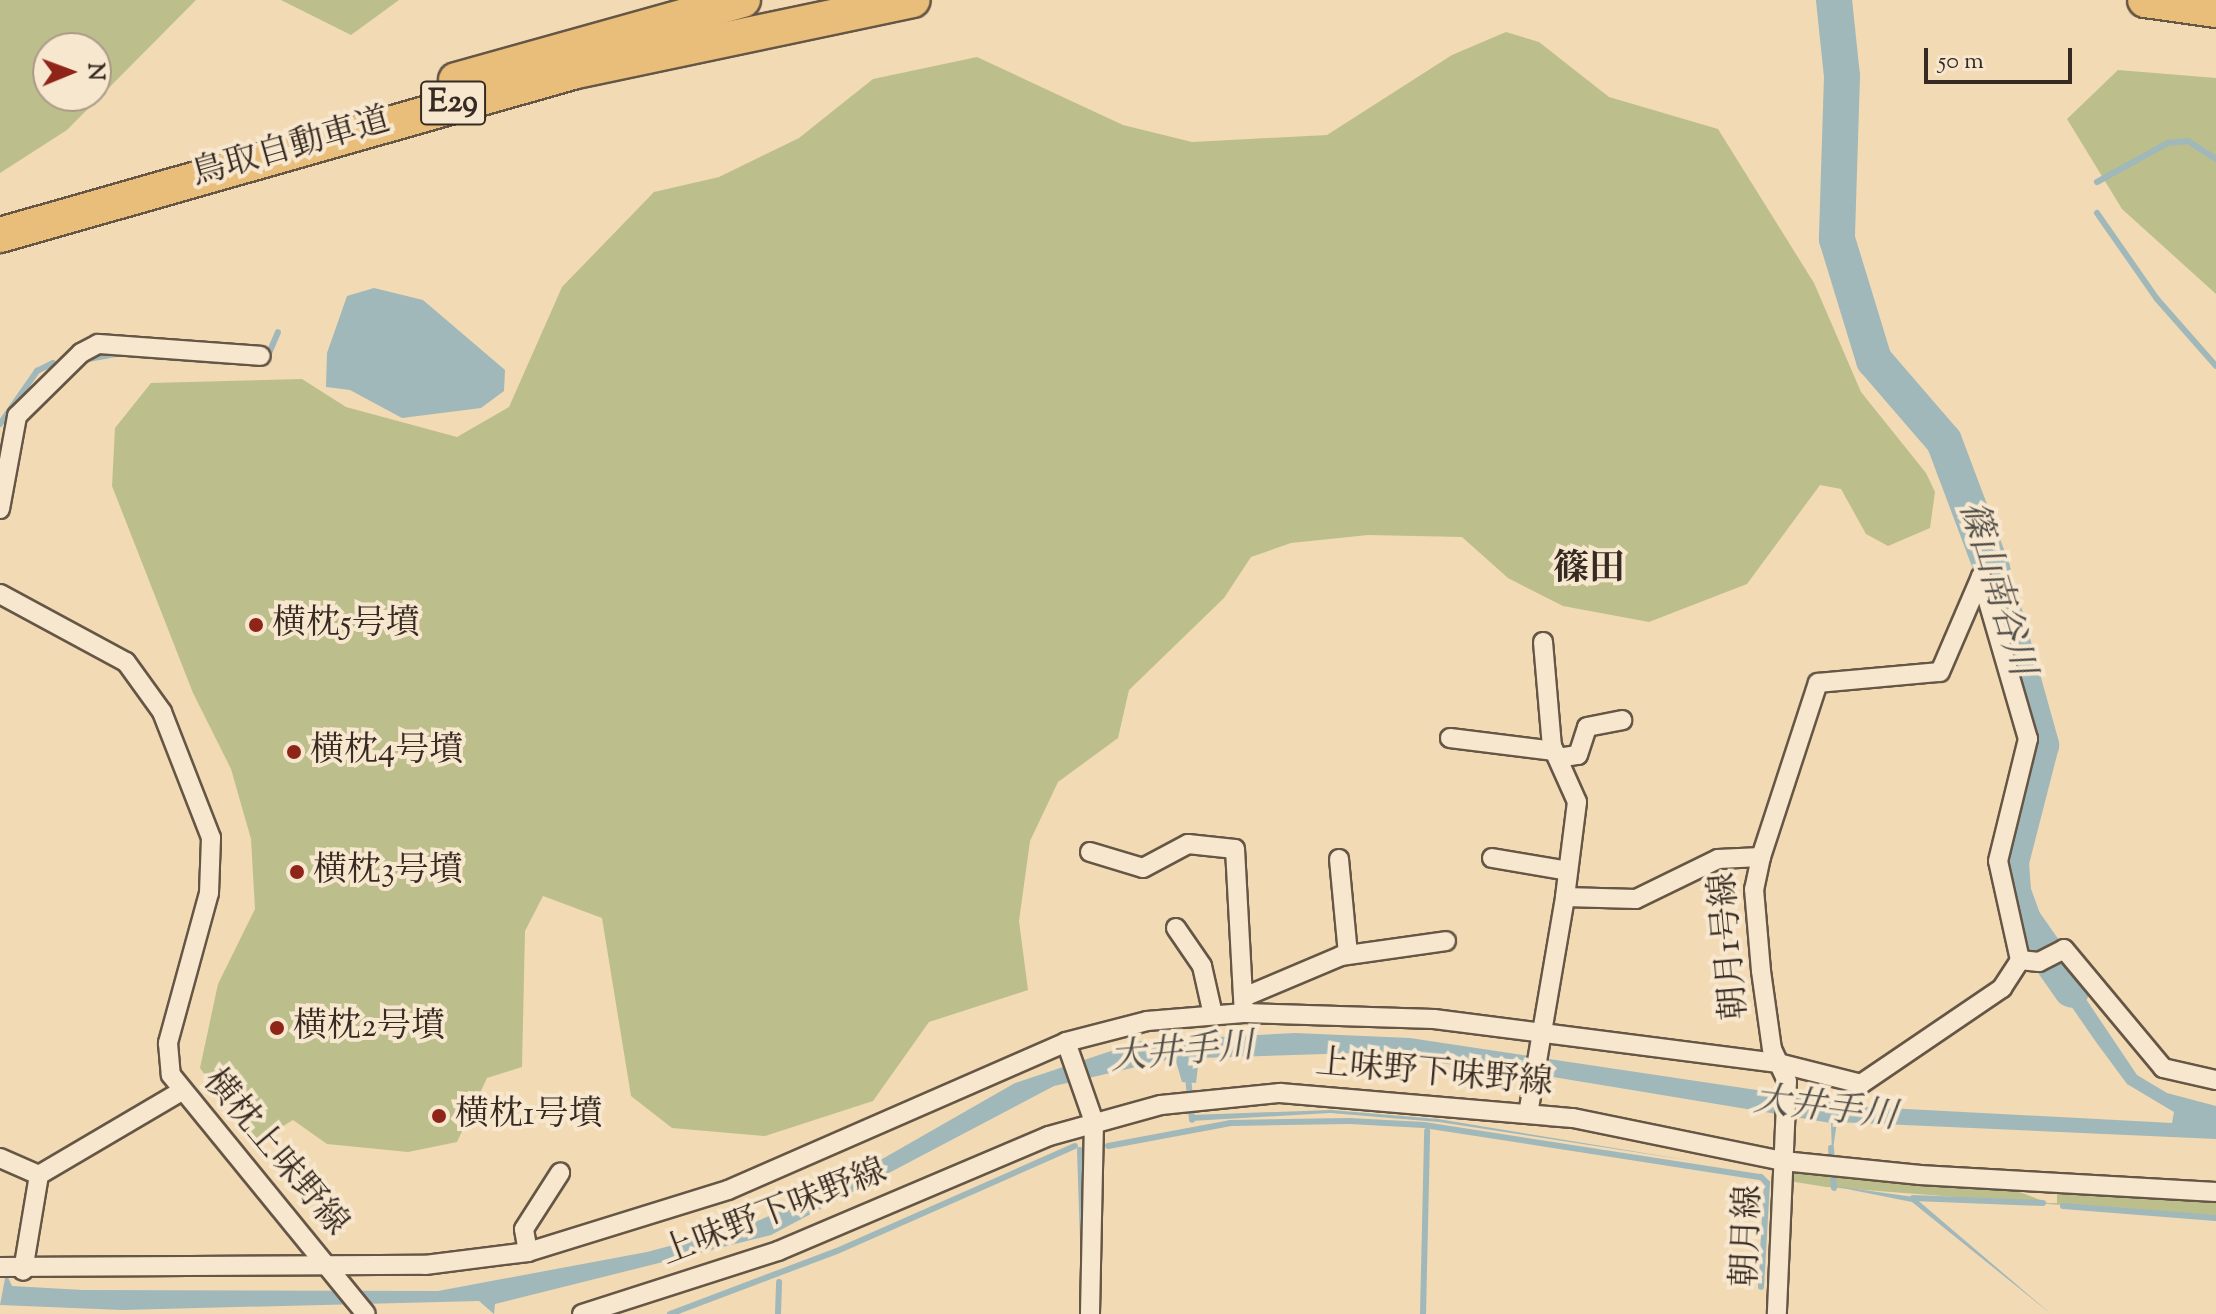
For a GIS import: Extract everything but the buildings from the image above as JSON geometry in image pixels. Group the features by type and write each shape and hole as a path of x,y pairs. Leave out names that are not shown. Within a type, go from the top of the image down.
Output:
{"highway":[{"name":"鳥取自動車道","path":"0,218 557,49 743,0"},
{"name":"鳥取自動車道","path":"0,235 546,79 913,0"},
{"path":"2145,0 2216,10"}],"street":[{"path":"0,509 17,416 81,353 98,344 261,356"},
{"path":"1761,857 1818,683 1940,672 1981,577 2028,739 1998,861 2030,961"},
{"name":"横枕上味野線","path":"0,594 126,662 162,712 194,782 211,838 209,893 168,1043 180,1092 366,1314"},
{"path":"1530,1105 1544,1036 1577,802 1556,754 1547,721 1543,642"},
{"path":"1450,738 1578,755 1587,727 1622,720"},
{"path":"1090,852 1143,868 1188,844 1235,849 1244,1005"},
{"name":"朝月1号線","path":"1565,897 1636,899 1718,859 1761,857 1754,889 1761,971 1778,1063 1787,1081"},
{"path":"1492,858 1568,871"},
{"path":"1339,859 1348,955"},
{"path":"1176,928 1202,966 1213,1015"},
{"path":"0,1267 23,1271 325,1263 425,1265 528,1252 728,1190 1066,1042 1147,1021 1213,1015 1244,1005 1348,955 1446,941"},
{"path":"1244,1005 1778,1063 1861,1084 2002,988 2030,961 2064,949 2163,1068 2216,1080"},
{"path":"1066,1042 1094,1122 1090,1314"},
{"name":"朝月線","path":"1777,1314 1787,1081"},
{"path":"39,1175 180,1092"},
{"name":"上味野下味野線","path":"582,1314 778,1251 1094,1122 1161,1105 1280,1093 1530,1105 1784,1155 2216,1192"},
{"path":"0,1158 39,1175"},
{"path":"528,1252 524,1229 560,1173"},
{"path":"23,1271 39,1175"}],"green space":[{"path":"0,0 196,0 112,85 112,32 32,32 32,112 85,112 67,130 0,173"},
{"path":"281,0 399,0 351,35"},
{"path":"1506,32 1539,42 1609,97 1718,129 1814,283 1861,392 1926,473 1935,492 1930,528 1888,546 1866,534 1841,489 1820,485 1747,584 1649,622 1563,606 1508,578 1462,537 1368,535 1291,543 1251,557 1224,598 1129,690 1118,738 1058,782 1030,841 1019,921 1028,990 929,1022 873,1101 765,1136 672,1128 631,1096 602,918 543,896 525,931 522,1067 487,1078 457,1142 408,1152 327,1144 293,1120 255,1143 200,1068 218,984 255,909 251,839 231,769 193,693 112,486 115,428 151,383 302,379 346,407 457,437 509,407 562,287 654,192 719,177 799,138 873,79 977,57 1123,125 1192,142 1327,135 1452,55"},
{"path":"2118,70 2216,78 2216,294 2122,209 2067,119"},
{"path":"1794,1168 2007,1187 2048,1203 2057,1203 2057,1193 2042,1190 2216,1199 2216,1217 1826,1187 1789,1181"}],"water":[{"path":"374,288 423,300 505,370 504,391 481,408 402,418 350,390 326,387 327,353 347,296"},
{"name":"大井手川","path":"2051,947 2137,1075 2167,1093 2216,1106 2216,1139 1837,1122 1832,1156 1831,1123 1547,1076 1356,1053 1199,1058 1196,1083 1182,1082 1175,1058 1054,1086 771,1235 495,1304 494,1314 479,1301 122,1310 0,1305 6,1273 12,1286 83,1290 438,1291 647,1252 748,1225 821,1194 1015,1083 1141,1041 1295,1033 1410,1038 1869,1107 2172,1123 2174,1112 2127,1084 2044,967 2038,952"},
{"path":"1331,1110 1438,1119 1693,1161 1439,1122 1330,1113 1191,1121 1191,1115"},
{"path":"1827,1185 1914,1197 2051,1314 1912,1202"}],"waterway":[{"name":"篠山南谷川","path":"1834,0 1842,76 1837,239 1874,360 1944,441 1992,569 2041,745 2011,862 2013,892 2023,920 2072,990"},
{"path":"2097,182 2168,143 2188,141 2216,159"},
{"path":"2097,213 2157,299 2216,366"},
{"path":"267,358 278,332"},
{"path":"88,359 116,354"},
{"path":"135,355 227,362"},
{"path":"0,424 37,371 53,363"},
{"name":"大井手川","path":"1188,1076 1192,1120"},
{"path":"1108,1146 1231,1123 1349,1121 1424,1125 1761,1177 1767,1183 1761,1287"},
{"path":"1423,1314 1427,1131"},
{"path":"670,1314 837,1251 1075,1146"},
{"name":"大井手川","path":"1831,1148 1834,1188"},
{"path":"1080,1150 1083,1242"},
{"path":"1913,1198 2043,1203"},
{"path":"2063,1206 2216,1218"},
{"path":"778,1314 779,1282"}],"place":[{"name":"横枕5号墳","path":"256,625"},
{"name":"横枕4号墳","path":"294,752"},
{"name":"横枕3号墳","path":"297,872"},
{"name":"横枕2号墳","path":"277,1028"},
{"name":"横枕1号墳","path":"439,1116"}],"district":[{"name":"篠田","path":"1589,571"}]}
